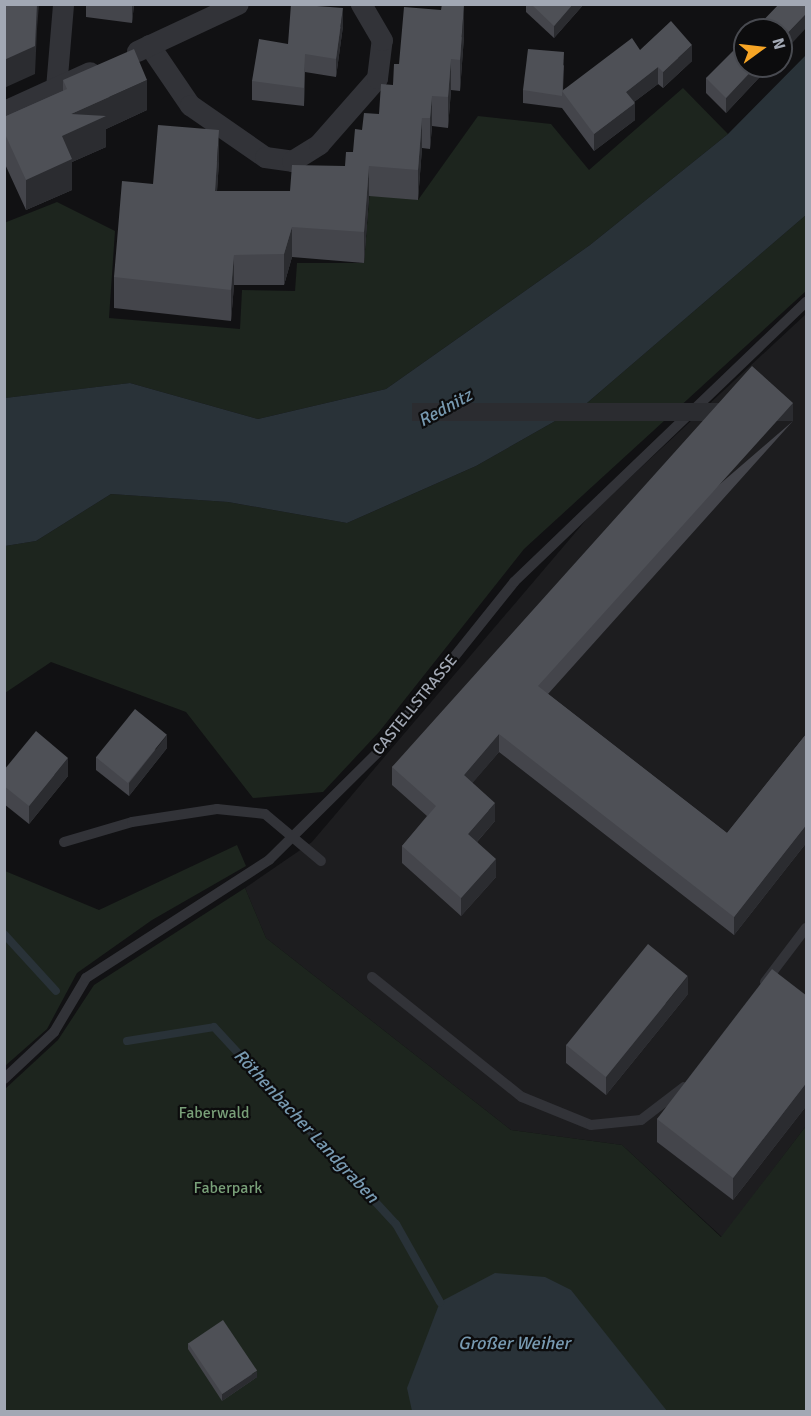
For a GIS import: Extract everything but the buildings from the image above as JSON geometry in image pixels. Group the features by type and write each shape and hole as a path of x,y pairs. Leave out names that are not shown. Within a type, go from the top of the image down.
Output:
{"street":[{"path":"56,88 63,4"},
{"path":"4,111 238,4"},
{"path":"149,45 190,105 264,157 292,161 319,144 377,78 382,40 361,4"}],"lane":[{"name":"CASTELLSTRASSE","path":"4,1079 54,1032 86,978 269,860 378,752 514,582 807,302"},
{"path":"64,842 132,822 217,809 265,814 294,835 321,861"},
{"path":"757,992 807,928"},
{"path":"372,977 522,1097 591,1125 641,1120 679,1093 694,1074"}],"shaded area":[{"path":"806,314 806,1126 722,1237 622,1145 511,1130 266,938 245,888 312,842 592,513"}],"green space":[{"path":"683,88 728,134 590,245 386,389 258,419 130,383 5,398 4,223 57,202 115,231 109,318 240,329 242,290 295,291 297,263 364,263 370,189 418,200 478,116 551,124 589,170"},
{"path":"806,215 806,291 524,549 379,732 323,792 253,798 186,712 51,662 5,693 5,546 36,541 111,494 228,502 347,523 476,466 587,403"},
{"path":"237,845 246,866 152,920 77,973 47,1029 5,1066 5,871 99,910"},
{"name":"Faberwald","path":"245,888 266,938 511,1130 622,1145 721,1237 806,1126 806,1411 5,1412 5,1089 58,1040 94,985"}],"water":[{"name":"Rednitz","path":"806,55 806,215 587,403 476,466 347,523 228,502 111,494 36,541 5,546 5,398 130,383 258,419 386,389 590,245 728,134 783,78 793,78 793,68"},
{"name":"Großer Weiher","path":"495,1273 545,1277 571,1290 667,1411 412,1411 407,1388 440,1302"}],"waterway":[{"name":"Röthenbacher Landgraben","path":"4,934 56,991"},
{"name":"Röthenbacher Landgraben","path":"127,1041 214,1027 396,1224 440,1302"}],"park label":[{"name":"Faberpark","path":"228,1188"}]}
